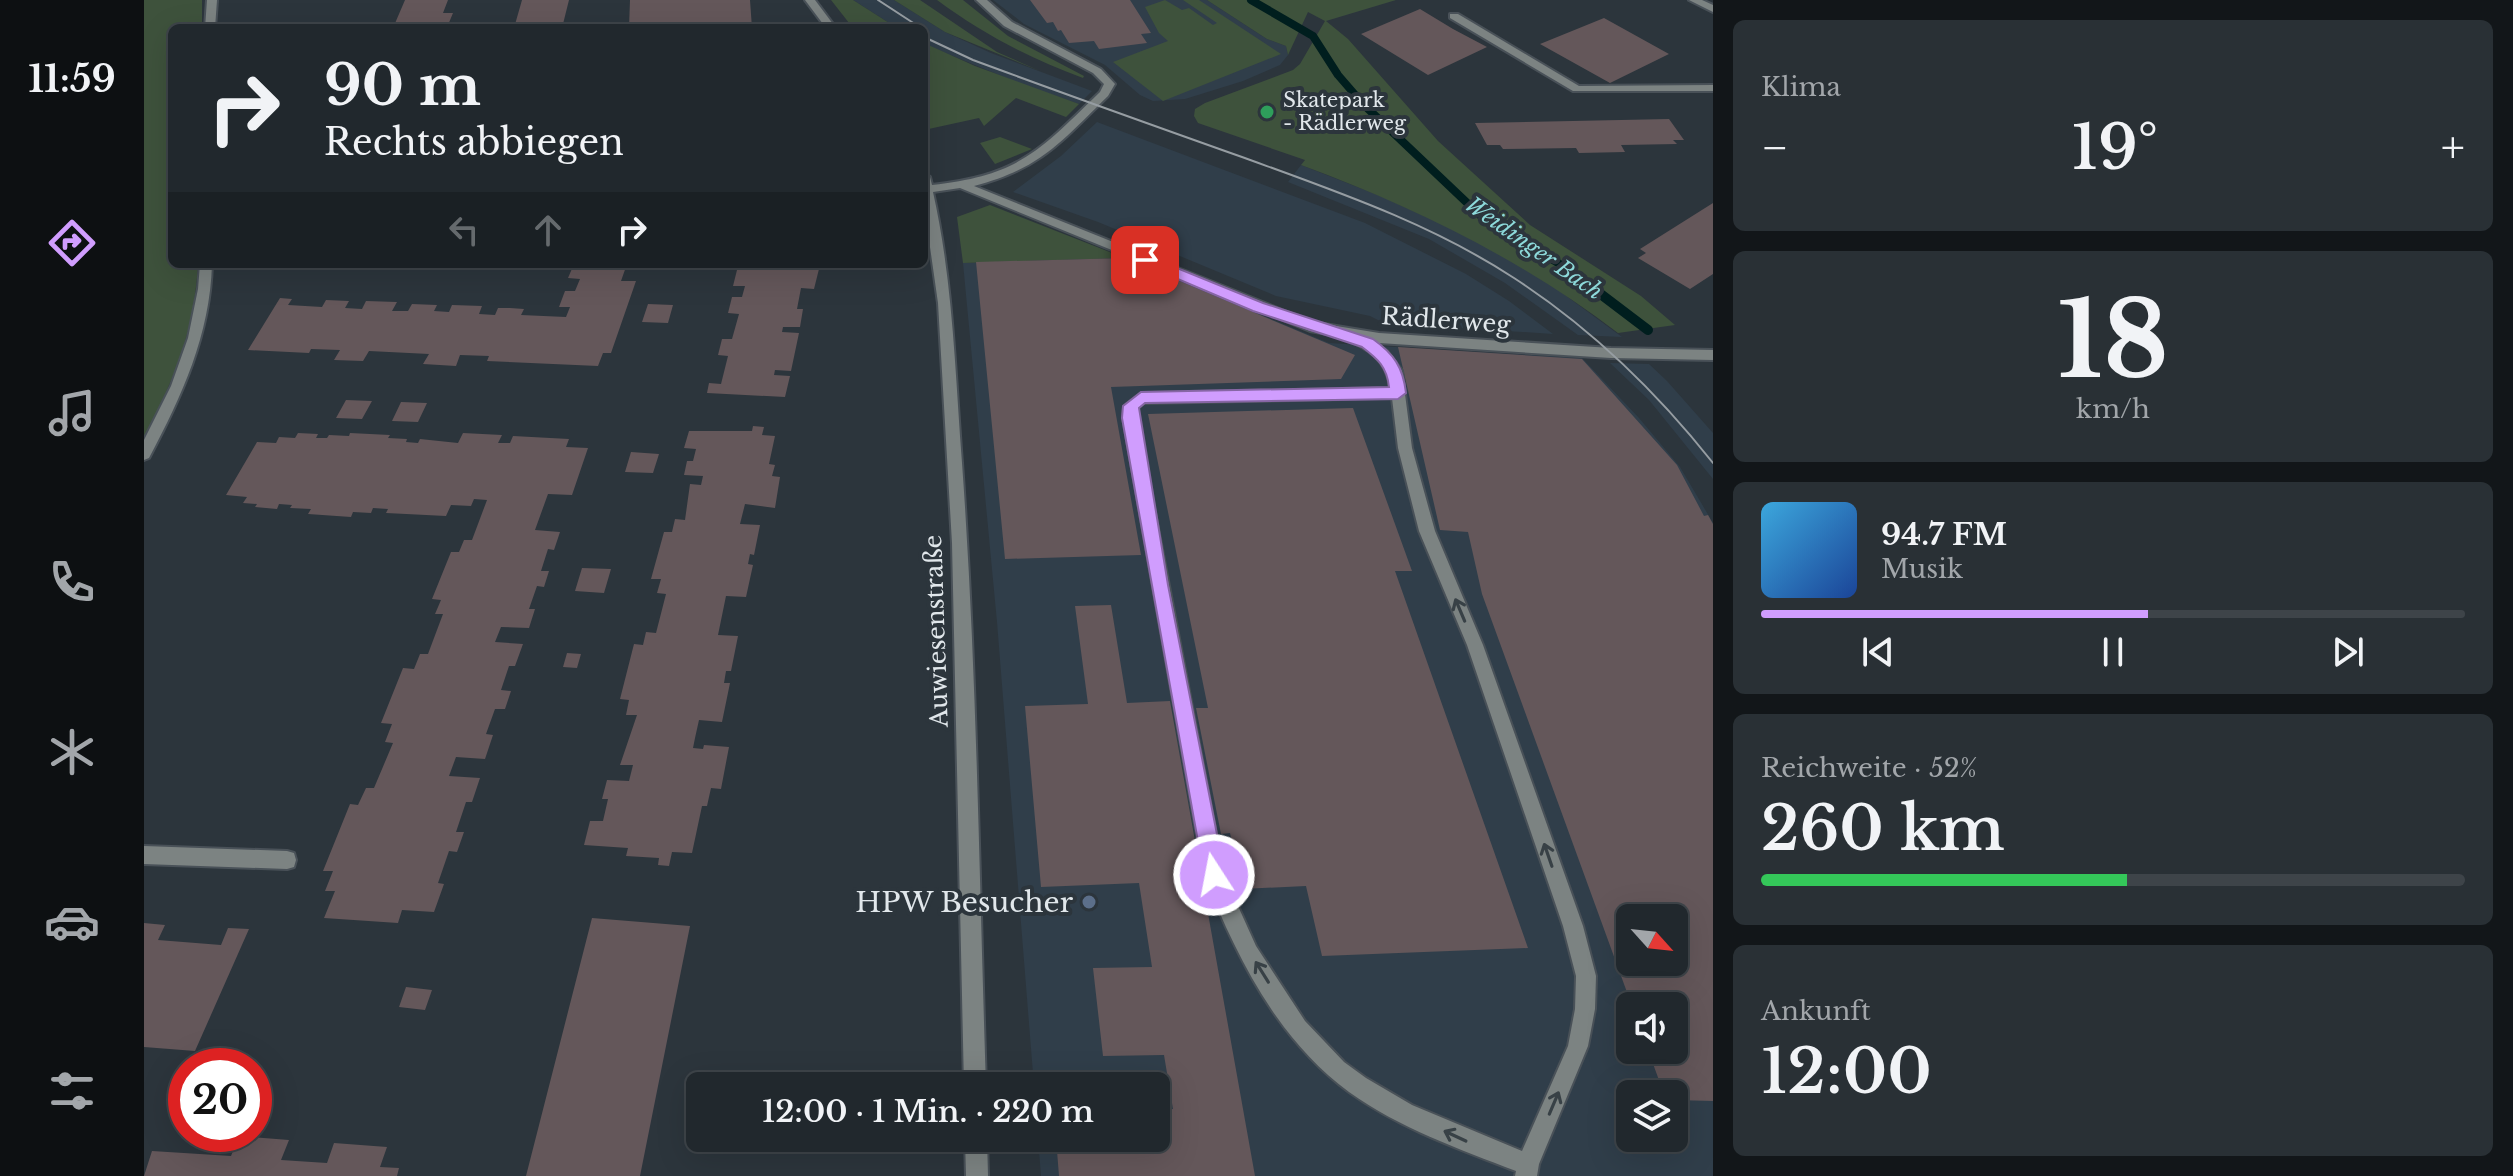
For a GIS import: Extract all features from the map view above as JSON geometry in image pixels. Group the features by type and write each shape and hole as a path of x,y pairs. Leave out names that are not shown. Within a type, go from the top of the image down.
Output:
{"street":[{"path":"210,24 212,0"},
{"path":"810,0 828,24"},
{"path":"928,183 964,186 1016,167 1040,154 1104,94 1110,84 1097,71 1008,24 981,0"},
{"path":"1694,0 1713,9"},
{"path":"1454,16 1577,89 1713,88"},
{"name":"Rädlerweg","path":"964,186 1310,326 1346,334 1611,353 1713,355"},
{"name":"Auwiesenstraße","path":"928,196 944,303 960,543 975,1072"},
{"path":"144,454 166,413 192,347 201,310 206,268"},
{"path":"1346,334 1382,354 1395,371 1398,393 1405,448 1427,531 1475,645 1573,926 1586,976 1585,1009 1578,1046 1527,1170 1421,1120 1376,1096 1340,1071 1310,1043 1233,925 1214,875 1130,418 1131,406 1141,398 1398,393"},
{"path":"144,855 287,860"},
{"path":"976,1152 977,1176"}],"shaded area":[{"path":"853,0 894,0 945,32 1092,91 1079,104 931,47 928,45 928,24 891,24"},
{"path":"993,0 1207,0 1267,39 1286,46 1288,55 1280,65 1243,81 1185,99 1153,101 1140,95 1105,65 1024,24"},
{"path":"1097,122 1365,223 1466,274 1553,334 1384,323 1370,316 1276,296 1098,222 1013,192 1061,156"},
{"path":"1301,165 1383,197 1474,239 1546,281 1622,337 1578,335 1505,283 1429,239 1288,182"},
{"path":"1125,258 1329,343 1582,358 1680,467 1713,523 1713,1176 1041,1176 1039,1152 1170,1152 1170,1072 1033,1072 997,622 963,263"},
{"path":"1610,363 1649,364 1667,381 1713,433 1713,479 1649,400"}],"green space":[{"path":"144,0 202,0 202,24 168,24 168,268 198,268 196,289 181,354 144,438"},
{"path":"831,0 853,0 891,24 850,24"},
{"path":"894,0 920,0 997,52 1040,71 945,32"},
{"path":"937,0 963,0 1008,36 1083,78 1007,44"},
{"path":"1165,0 1182,10 1189,8 1213,25 1217,23 1183,0 1199,0 1281,54 1163,101 1113,62 1168,41 1159,33 1145,7"},
{"path":"1207,0 1396,0 1326,21 1348,39 1438,141 1530,225 1641,296 1675,325 1618,333 1506,259 1426,217 1301,165 1305,160 1198,123 1194,116 1195,109 1205,103 1293,70 1300,64 1325,21 1308,12 1288,55 1286,46 1267,39"},
{"path":"928,45 975,66 1079,104 1066,117 1016,98 984,126 979,118 928,129"},
{"path":"1000,137 1032,149 995,164 980,143"},
{"path":"990,205 1125,258 963,263 957,217"}],"building":[{"path":"405,0 448,0 443,13 453,13 448,24 395,24"},
{"path":"522,0 569,0 563,24 515,24"},
{"path":"630,0 750,0 752,24 629,24"},
{"path":"1030,0 1130,0 1151,33 1141,34 1147,43 1099,49 1094,41 1069,43 1053,22 1047,23"},
{"path":"1420,9 1487,47 1428,75 1361,34"},
{"path":"1604,18 1669,54 1610,83 1540,44"},
{"path":"1669,119 1684,140 1673,140 1677,144 1621,145 1625,152 1579,153 1576,148 1503,149 1500,145 1487,145 1475,123"},
{"path":"1713,203 1713,274 1690,289 1638,258 1646,253 1640,249"},
{"path":"1125,258 1355,355 1341,379 1111,387 1141,555 1005,559 976,262"},
{"path":"572,268 626,268 621,281 636,281 611,353 603,353 598,366 487,361 489,356 460,355 456,366 423,364 429,354 369,351 363,361 334,360 340,350 311,349 309,353 248,350 280,298 292,299 288,305 322,307 326,300 349,301 345,308 362,309 366,301 397,302 392,311 408,311 412,304 437,305 434,311 449,312 452,305 482,306 479,314 495,315 498,308 510,308 524,309 521,315 566,317 570,307 559,307 565,291 575,291 580,279 568,278"},
{"path":"738,268 819,269 814,289 801,288 797,309 803,309 800,327 783,327 782,332 799,333 791,371 775,370 774,375 790,376 785,397 707,393 709,383 721,384 728,356 718,355 722,339 732,339 739,314 728,313 732,297 742,297 745,286 733,286"},
{"path":"648,304 673,305 668,323 642,322"},
{"path":"1398,347 1582,359 1677,465 1704,516 1708,515 1713,524 1713,1101 1688,1100 1688,1080 1659,1080 1653,1064 1688,1064 1688,992 1627,992 1621,976 1688,976 1688,904 1616,904 1616,962 1482,594 1468,532 1440,530"},
{"path":"346,400 372,401 362,419 336,418"},
{"path":"401,402 427,403 418,422 392,421"},
{"path":"1353,408 1412,571 1395,571 1528,948 1322,956 1306,886 1242,889 1230,833 1221,834 1196,708 1208,708 1148,414"},
{"path":"753,426 764,427 762,435 775,436 769,464 775,465 772,476 780,477 775,508 745,504 740,524 760,525 754,555 750,554 748,564 753,565 746,597 726,596 718,635 738,636 731,671 726,671 724,683 730,683 722,722 699,720 693,748 703,749 704,745 729,747 721,789 711,788 707,806 702,806 692,853 672,852 669,866 658,865 659,858 626,856 628,848 584,845 590,821 603,821 608,799 602,799 607,780 629,781 633,765 620,765 637,715 626,715 629,700 620,699 634,644 643,645 646,632 656,633 666,594 657,593 661,579 651,579 664,532 672,532 675,519 685,520 690,484 701,485 703,476 684,475 687,461 693,461 696,449 684,448 689,431 752,431"},
{"path":"298,433 318,434 316,438 349,436 350,433 390,435 388,438 418,443 420,439 458,443 463,433 502,435 498,443 510,443 513,436 569,439 566,447 588,448 572,495 548,494 535,530 560,532 554,550 548,549 541,571 549,571 544,587 537,586 529,609 535,609 529,628 501,627 495,642 523,644 515,666 509,666 501,690 511,691 505,709 495,709 486,734 493,735 485,759 456,757 449,776 480,778 472,802 466,802 456,832 464,832 457,852 449,851 438,883 444,884 434,912 402,910 398,923 324,918 335,891 325,891 333,871 323,871 350,804 358,805 366,788 374,788 393,743 385,742 392,724 381,723 403,668 414,669 420,654 428,654 443,614 435,614 441,600 432,599 451,552 459,552 464,540 472,540 487,500 474,499 471,506 451,505 446,516 386,513 388,509 373,508 371,513 353,512 351,517 308,514 311,509 290,508 292,505 279,504 277,509 255,507 257,504 243,503 247,497 226,495 257,442 276,443 279,437 295,438"},
{"path":"631,452 659,454 653,473 625,472"},
{"path":"582,568 611,569 604,593 575,591"},
{"path":"1111,605 1127,703 1170,701 1255,1176 1059,1176 1057,1152 1170,1152 1170,1109 1173,1109 1170,1072 1167,1072 1164,1055 1103,1056 1093,968 1152,967 1139,883 1041,887 1025,706 1088,704 1075,606"},
{"path":"567,653 581,654 577,668 563,667"},
{"path":"592,918 690,926 640,1176 526,1176"},
{"path":"144,923 165,925 158,940 221,945 228,928 249,929 196,1048 144,1047"},
{"path":"406,987 432,990 425,1010 399,1007"},
{"path":"272,1139 289,1140 281,1160 327,1163 334,1143 387,1147 380,1167 399,1168 397,1176 144,1176 152,1151 231,1156 233,1152 272,1152"}],"waterway":[{"name":"Weidinger Bach","path":"1251,0 1313,36 1338,75 1364,105 1482,217 1563,266 1597,291"},
{"name":"Weidinger Bach","path":"1594,289 1648,330"}],"tram line":[{"path":"878,0 915,24"},
{"path":"928,39 973,60 1347,196 1416,225 1482,258 1542,297 1621,362 1669,411 1713,463"}],"place":[{"name":"Skatepark - Rädlerweg","path":"1267,112"},
{"name":"HPW Besucher","path":"1089,902"}],"route":[{"path":"1145,260 1258,307 1367,343 1382,354 1395,371 1398,393 1141,398 1131,406 1130,418 1159,585 1214,875"}]}
